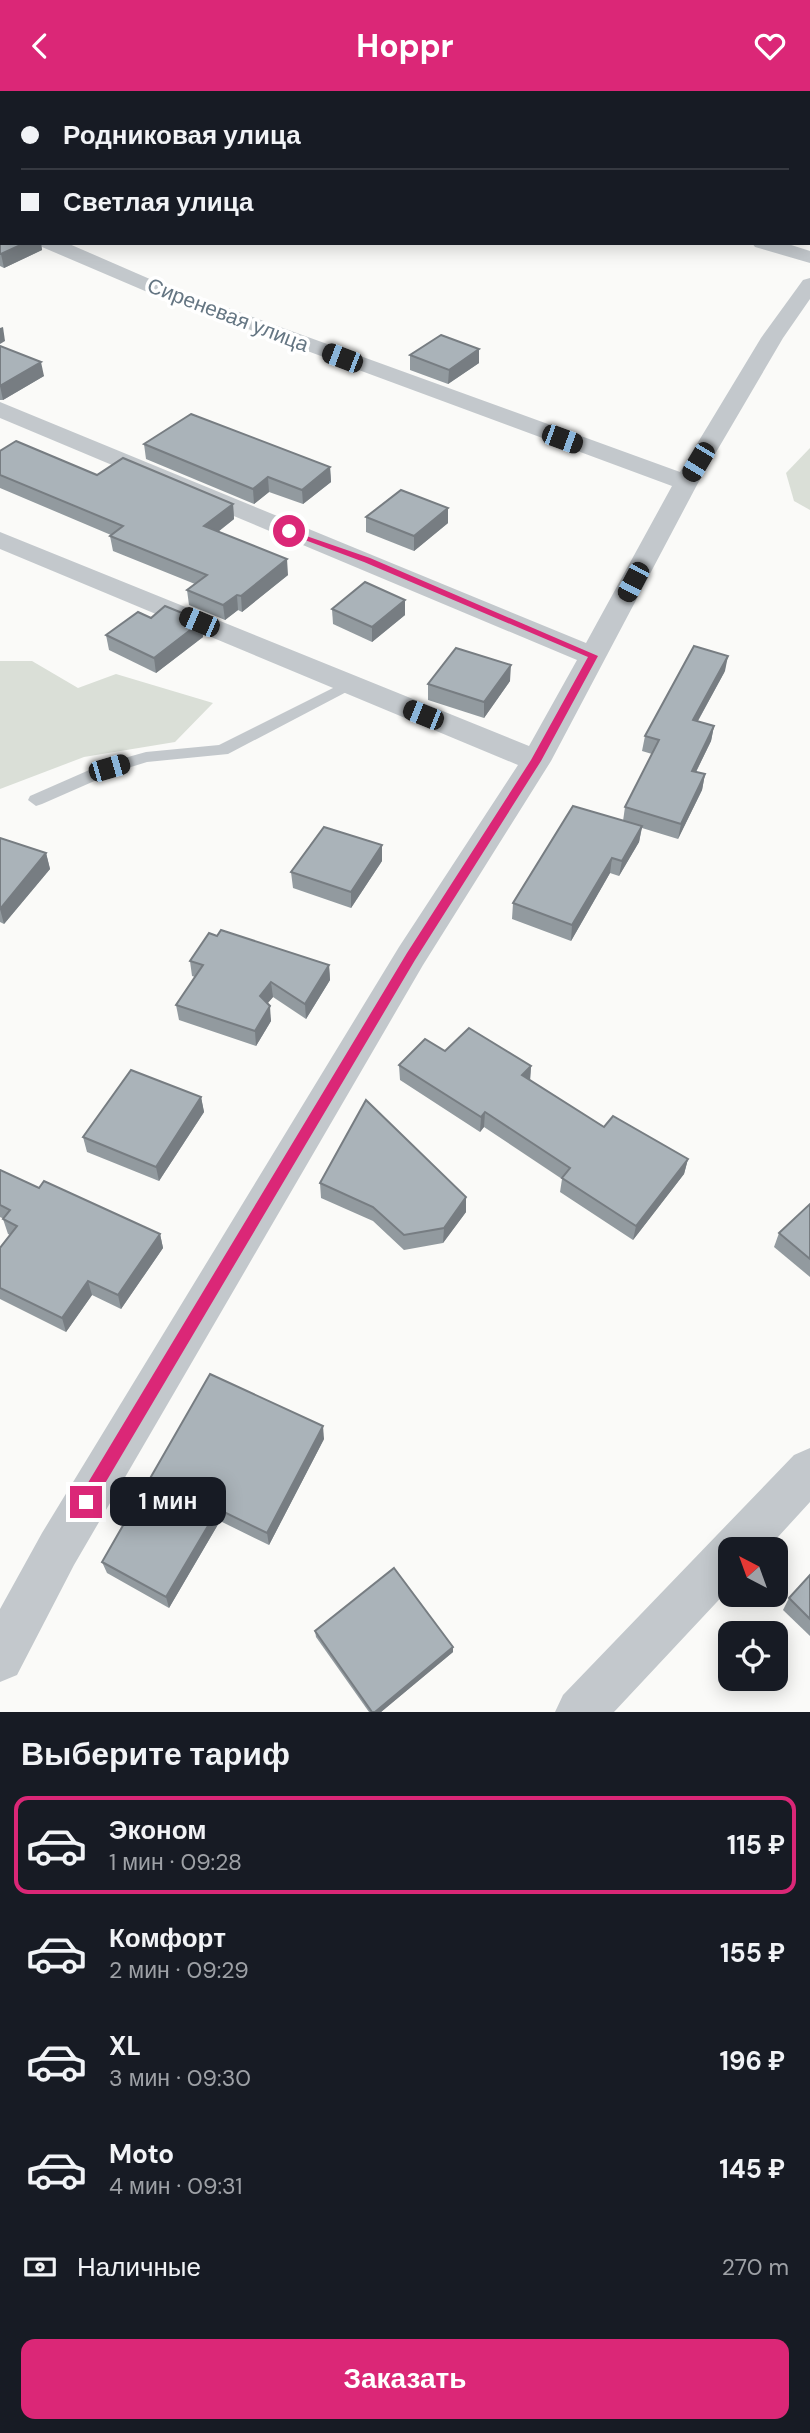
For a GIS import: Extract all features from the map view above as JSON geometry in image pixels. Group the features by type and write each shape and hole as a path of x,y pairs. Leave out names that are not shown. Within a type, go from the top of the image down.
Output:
{"street":[{"name":"Сиреневая улица","path":"54,245 152,287 686,483"},
{"path":"769,245 810,257"},
{"path":"0,1658 58,1549 376,1016 536,761 686,483 772,338 810,284"},
{"path":"0,409 263,521 367,560 593,656"},
{"path":"0,540 536,761"},
{"path":"746,1537 810,1470"},
{"path":"580,1712 718,1567"}],"lane":[{"path":"36,800 109,768 146,757 222,750 349,685"}],"shaded area":[{"path":"810,448 810,510 794,501 786,473"},
{"path":"0,661 32,661 78,688 116,674 213,703 175,742 84,757 0,789"}],"building":[{"path":"0,245 20,245 0,254"},
{"path":"441,335 479,349 449,370 410,355"},
{"path":"0,346 41,362 0,386"},
{"path":"191,414 330,467 302,490 268,477 253,489 144,444"},
{"path":"16,441 97,475 123,458 233,504 204,526 287,559 241,596 237,595 223,605 187,590 207,575 110,536 123,526 0,475 0,451"},
{"path":"401,490 448,508 414,536 366,517"},
{"path":"365,582 405,600 372,627 332,609"},
{"path":"165,606 202,621 154,658 106,635 138,612 151,618"},
{"path":"694,646 728,656 693,720 714,726 692,771 705,774 681,824 625,807 659,740 645,736"},
{"path":"456,648 511,665 484,702 428,684"},
{"path":"573,806 642,826 622,861 612,858 572,925 513,903"},
{"path":"324,827 382,845 351,892 291,872"},
{"path":"0,838 46,853 0,909"},
{"path":"221,930 329,965 305,1004 271,982 260,996 270,1006 255,1031 176,1005 203,965 190,961 209,933 217,936"},
{"path":"469,1028 531,1066 522,1075 604,1127 613,1116 688,1159 636,1226 562,1178 570,1168 485,1112 481,1117 399,1065 425,1039 445,1051"},
{"path":"131,1070 201,1097 156,1167 83,1137"},
{"path":"366,1100 466,1197 444,1228 404,1235 373,1207 320,1183"},
{"path":"0,1170 39,1188 44,1181 160,1234 118,1295 88,1281 62,1318 0,1288 0,1248 17,1226 3,1219 10,1210 0,1205"},
{"path":"810,1204 810,1259 779,1233"},
{"path":"210,1374 323,1426 267,1533 218,1509 166,1597 102,1562"},
{"path":"394,1568 453,1647 372,1712 315,1631"},
{"path":"810,1575 810,1619 789,1598"}],"route":[{"path":"86,1502 411,956 536,761 593,656 367,560 289,531"}]}
